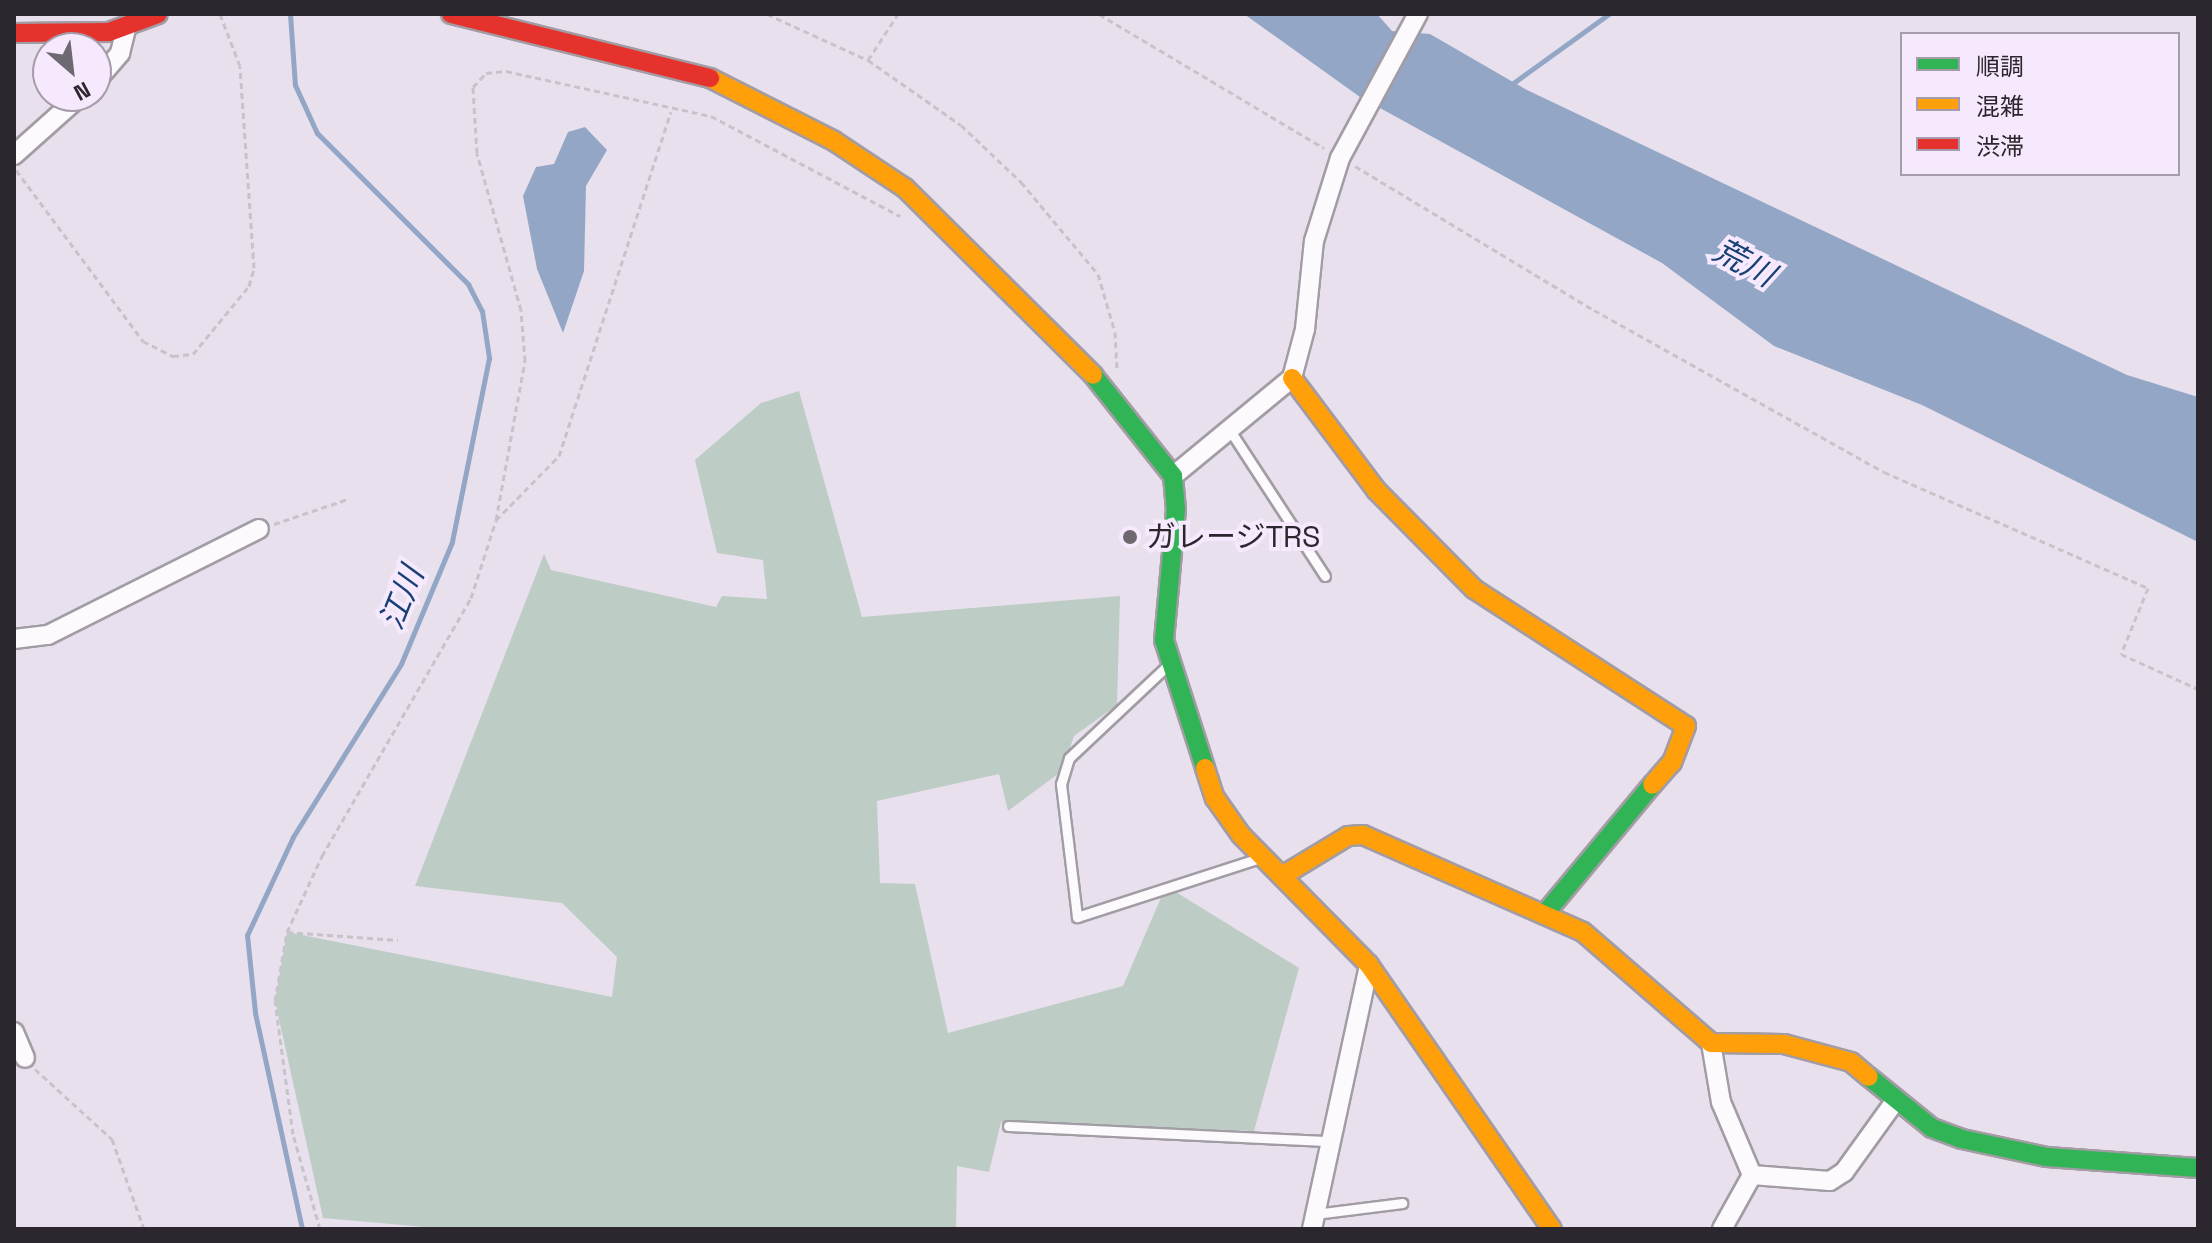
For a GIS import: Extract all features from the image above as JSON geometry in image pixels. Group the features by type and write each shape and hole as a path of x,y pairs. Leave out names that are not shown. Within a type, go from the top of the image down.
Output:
{"street":[{"path":"14,33 58,37 126,29 158,14"},
{"path":"451,14 693,69 834,141 905,188 1109,391 1173,476 1176,509 1162,621 1171,663 1215,798 1262,857 1369,965 1552,1229"},
{"path":"1173,476 1231,432 1292,378 1305,329 1314,241 1340,158 1418,14"},
{"path":"112,62 120,53 126,29"},
{"path":"14,155 62,112"},
{"path":"1292,378 1376,490 1474,589 1686,726 1672,762 1547,911"},
{"path":"14,639 48,635 259,529"},
{"path":"1282,876 1348,836 1363,835 1547,911 1583,932 1711,1043 1721,1102 1752,1175"},
{"path":"1314,1222 1369,965"},
{"path":"14,1032 19,1061"},
{"path":"1711,1043 1784,1044 1851,1062 1932,1128 1962,1139 2047,1157 2198,1168"},
{"path":"1752,1175 1830,1181 1844,1172 1896,1100"},
{"path":"1722,1229 1752,1175"}],"lane":[{"path":"1231,432 1325,576"},
{"path":"1171,663 1069,758 1061,784 1077,917 1262,857"},
{"path":"1008,1126 1332,1141"},
{"path":"1314,1222 1402,1203"}],"path":[{"path":"14,167 143,341 173,356 193,354 249,286 254,268 240,66 220,14"},
{"path":"767,14 868,60 961,125 1071,236 1098,274 1115,332 1117,369 1109,391"},
{"path":"868,60 898,14"},
{"path":"1099,14 1594,310 1884,472 2148,588 2121,654 2198,689"},
{"path":"320,1229 293,1134 275,1001 287,932 322,856 471,598 496,520 525,361 521,310 477,153 473,87 486,73 506,71 671,112 711,116 869,203 911,219"},
{"path":"496,520 559,456 671,112"},
{"path":"259,529 348,499"},
{"path":"287,932 398,940"},
{"path":"19,1061 112,1139 144,1229"}],"shaded area":[{"path":"799,391 862,617 1120,596 1117,705 1074,736 1062,771 1008,811 999,774 877,801 880,883 915,884 948,1033 1123,986 1166,886 1299,968 1254,1131 1001,1122 989,1172 957,1166 956,1229 447,1229 323,1218 275,1001 287,932 612,997 617,957 562,903 415,886 544,554 551,570 716,607 722,596 767,599 763,560 717,553 695,460 761,403"}],"water":[{"name":"荒川","path":"1244,14 1377,14 1392,31 1430,34 1527,90 2127,375 2198,397 2198,542 1922,405 1774,346 1662,263 1360,97"},
{"path":"585,127 607,150 586,186 584,271 563,333 537,269 523,196 536,167 554,164 568,132"}],"waterway":[{"name":"江川","path":"290,14 295,85 317,133 468,284 482,311 489,358 452,542 401,664 293,837 247,935 255,1013 302,1229"},
{"path":"1509,86 1609,14"}],"traffic: fast":[{"path":"1093,375 1173,476 1176,509 1164,640 1205,768"},
{"path":"1547,911 1652,785"},
{"path":"1869,1077 1932,1128 1962,1139 2047,1157 2198,1168"}],"traffic: slow":[{"path":"710,78 834,141 905,188 1093,375"},
{"path":"1292,378 1376,490 1474,589 1686,726 1672,762 1652,785"},
{"path":"1205,768 1215,798 1241,835 1369,965 1552,1229"},
{"path":"1282,876 1348,836 1363,835 1583,932 1711,1043 1784,1044 1851,1062 1869,1077"}],"traffic: jam":[{"path":"14,33 109,32 158,14"},
{"path":"451,14 710,78"}],"place":[{"name":"ガレージTRS","path":"1130,537"}]}
